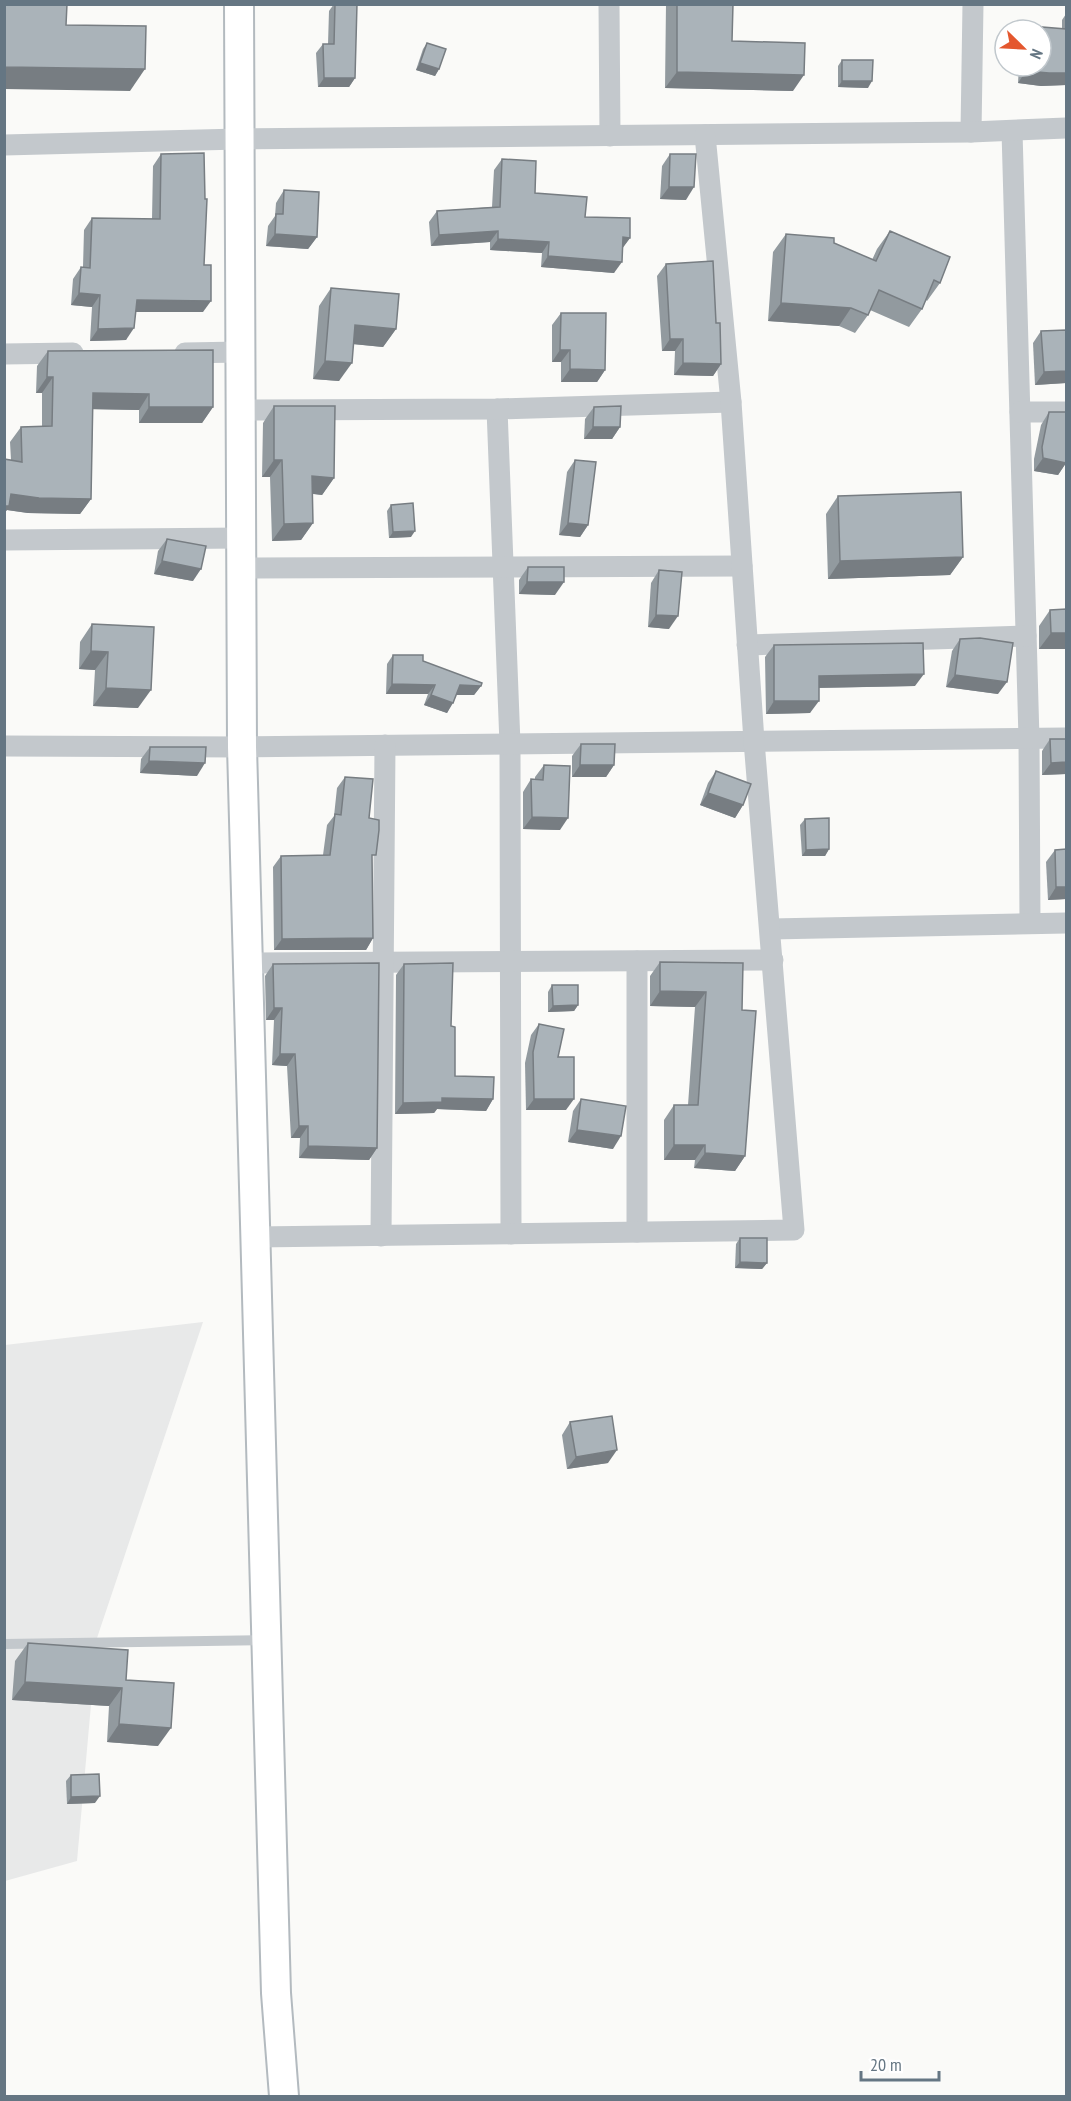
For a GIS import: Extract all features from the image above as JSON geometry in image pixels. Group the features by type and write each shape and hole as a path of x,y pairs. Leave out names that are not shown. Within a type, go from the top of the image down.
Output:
{"main road":[{"path":"239,4 240,410 243,538 241,568 242,747 276,1993 284,2097"}],"street":[{"path":"609,4 610,136"},
{"path":"971,132 973,4"},
{"path":"4,145 239,139 971,132 1066,128"},
{"path":"1012,131 1029,739 1030,923"},
{"path":"255,1237 794,1230 754,741 731,402 705,135"},
{"path":"170,353 240,352"},
{"path":"4,354 87,353"},
{"path":"240,410 496,409 731,402"},
{"path":"496,409 510,744 511,1234"},
{"path":"1020,412 1066,412"},
{"path":"4,540 243,538"},
{"path":"241,568 742,566"},
{"path":"747,645 1026,636"},
{"path":"4,746 242,747 1066,738"},
{"path":"381,1236 385,745"},
{"path":"771,929 1066,923"},
{"path":"247,963 773,960"},
{"path":"636,961 637,1232"}],"lane":[{"path":"4,1644 266,1640"}],"shaded area":[{"path":"203,1322 97,1638 77,1861 5,1881 5,1345"}],"building":[{"path":"4,4 67,4 66,25 146,26 145,69 4,67"},
{"path":"335,4 357,4 355,78 324,78 323,44 334,44"},
{"path":"677,4 733,4 732,41 805,43 804,75 677,72"},
{"path":"1053,28 1066,29 1066,73 1053,73"},
{"path":"427,43 446,49 439,69 420,63"},
{"path":"842,60 873,60 872,81 842,81"},
{"path":"204,153 205,199 207,199 204,265 211,265 211,301 137,300 134,328 98,329 100,295 79,293 81,267 90,268 92,218 160,219 161,154"},
{"path":"670,154 696,154 694,187 669,187"},
{"path":"502,159 536,161 535,193 587,197 585,217 630,218 630,238 623,237 622,262 548,256 549,242 498,239 498,231 439,235 437,211 500,207"},
{"path":"284,190 319,192 317,237 275,234 276,214 283,214"},
{"path":"890,231 950,257 940,283 934,280 922,309 879,290 868,315 851,308 781,303 786,234 834,238 834,243 876,261"},
{"path":"713,261 716,323 720,323 721,364 683,363 683,339 670,339 666,264"},
{"path":"331,288 399,294 396,329 355,325 352,363 325,361"},
{"path":"561,313 606,313 605,370 570,369 570,350 560,350"},
{"path":"1066,330 1066,371 1044,372 1041,331"},
{"path":"213,350 213,407 149,407 149,394 93,393 91,499 39,498 11,494 9,506 4,506 4,459 22,462 21,427 52,426 53,377 47,377 48,351"},
{"path":"274,406 335,406 334,478 312,476 313,523 284,524 282,460 274,460"},
{"path":"621,406 620,427 593,427 594,407"},
{"path":"1049,412 1066,412 1066,463 1043,458 1042,447"},
{"path":"575,460 596,462 588,525 568,523"},
{"path":"961,492 963,557 840,561 838,496"},
{"path":"413,503 415,531 393,532 391,505"},
{"path":"167,539 206,546 201,569 162,561"},
{"path":"528,567 564,567 564,582 527,582"},
{"path":"659,570 682,572 678,616 656,615"},
{"path":"1066,609 1066,633 1051,633 1050,610"},
{"path":"92,624 154,627 151,690 106,688 108,652 91,651"},
{"path":"980,638 1013,643 1007,682 955,675 960,639"},
{"path":"923,643 924,674 819,676 819,701 774,701 774,645"},
{"path":"393,655 423,655 423,661 482,683 481,686 460,685 453,703 431,695 435,685 392,684"},
{"path":"1050,739 1066,739 1066,762 1051,763"},
{"path":"581,744 615,744 614,765 580,765"},
{"path":"150,747 206,747 205,763 149,761"},
{"path":"544,765 570,766 568,818 532,817 531,779 543,780"},
{"path":"716,771 751,784 743,805 708,793"},
{"path":"345,777 373,779 369,818 379,820 379,830 376,855 372,855 373,938 282,939 281,856 330,855 335,814 341,815"},
{"path":"829,818 829,849 806,850 805,819"},
{"path":"1066,849 1066,887 1056,887 1055,850"},
{"path":"660,962 743,963 742,1010 756,1011 745,1156 705,1153 705,1145 674,1145 674,1105 698,1105 706,992 660,991"},
{"path":"379,963 377,1148 308,1146 308,1126 299,1126 295,1054 280,1054 282,1008 274,1008 273,964"},
{"path":"453,963 451,1026 455,1027 455,1076 494,1077 493,1099 442,1098 442,1102 403,1103 404,964"},
{"path":"552,985 578,985 578,1005 553,1006"},
{"path":"539,1024 564,1029 558,1057 574,1057 574,1099 534,1099 533,1052"},
{"path":"581,1099 626,1106 621,1136 577,1130"},
{"path":"740,1238 767,1238 767,1263 740,1262"},
{"path":"612,1416 617,1450 576,1457 570,1422"},
{"path":"28,1643 128,1650 126,1680 174,1683 171,1728 119,1724 122,1688 25,1682"},
{"path":"99,1774 100,1796 71,1797 71,1775"}]}
